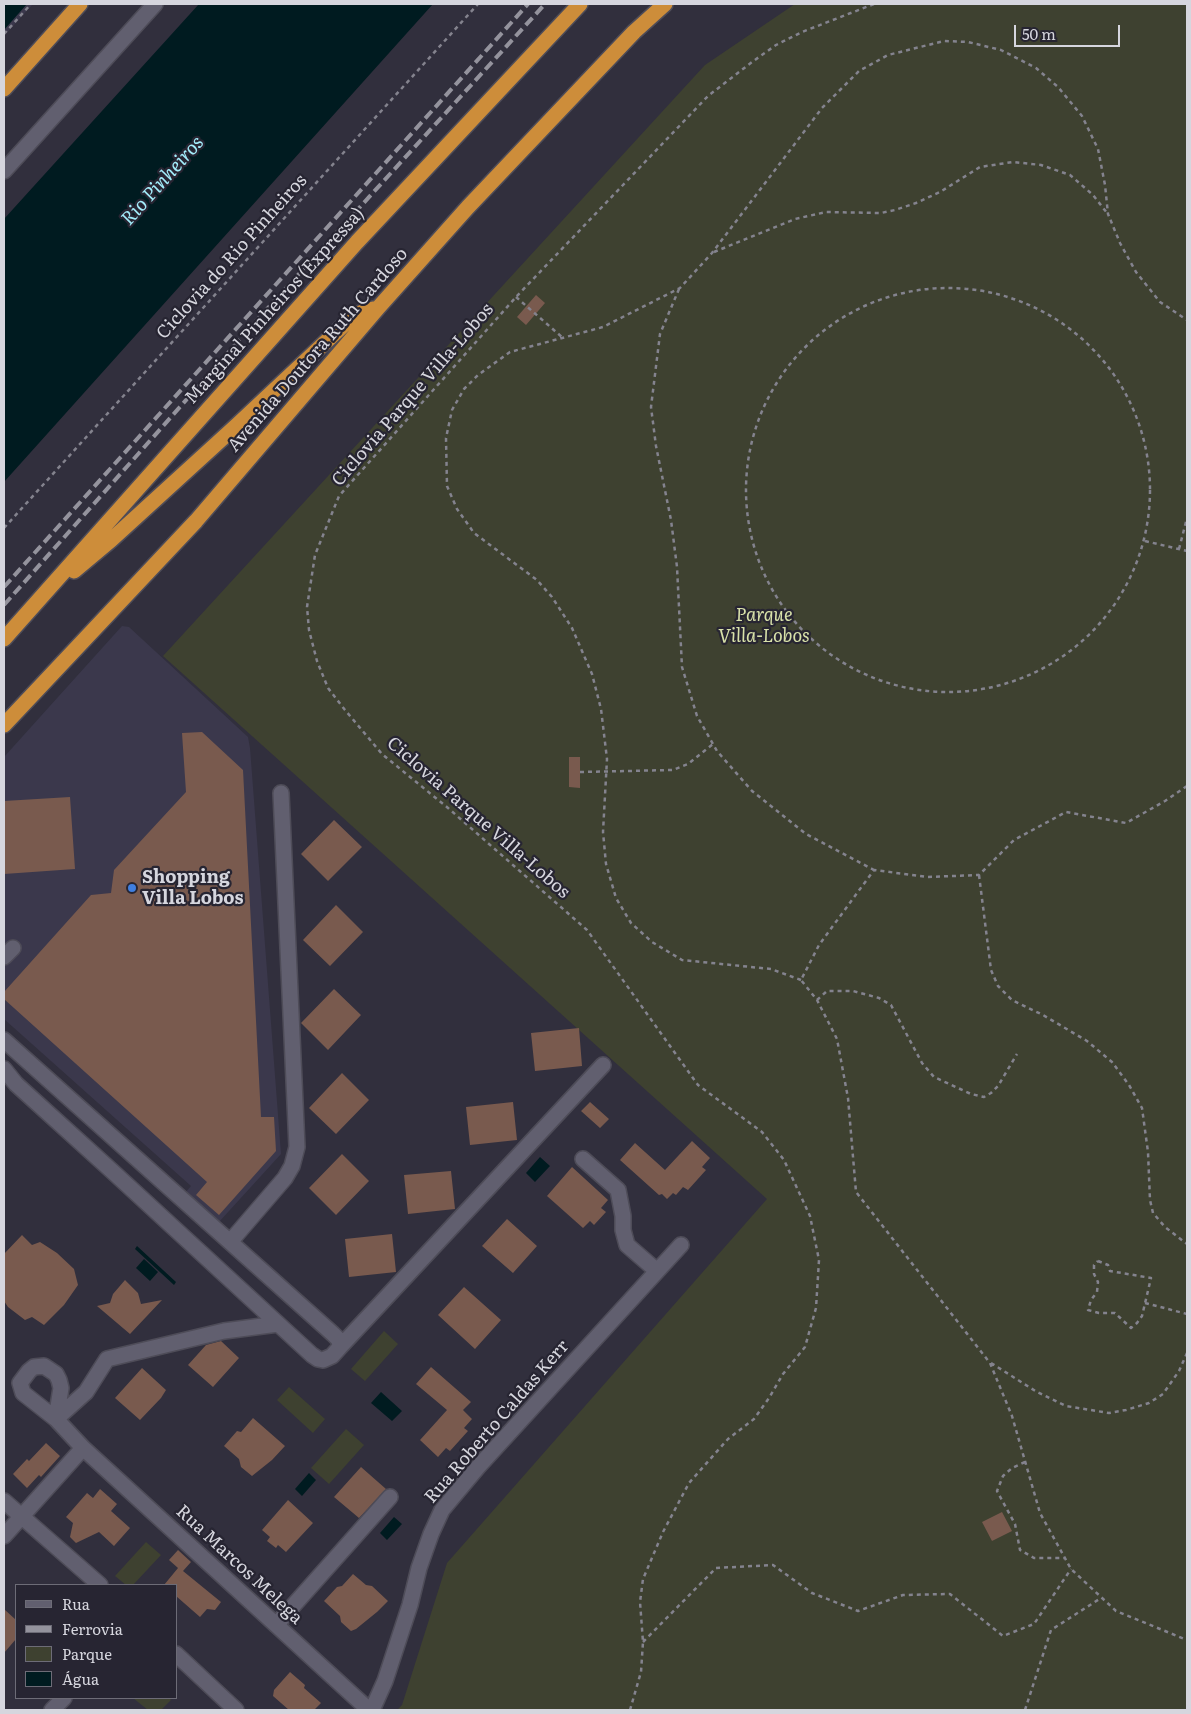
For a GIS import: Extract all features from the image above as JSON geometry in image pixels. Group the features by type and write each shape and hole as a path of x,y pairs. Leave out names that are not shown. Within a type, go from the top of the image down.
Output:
{"highway":[{"path":"4,89 80,4"},
{"name":"Marginal Pinheiros (Expressa)","path":"4,639 357,242 580,4"},
{"name":"Avenida Doutora Ruth Cardoso","path":"4,725 196,521 378,308 468,207 634,32 665,4"},
{"path":"31,608 112,540 291,376 346,322 364,311 378,308"}],"street":[{"path":"4,171 155,4"},
{"path":"230,1242 285,1178 292,1166 297,1147 281,793"},
{"path":"4,1040 333,1334 339,1340 340,1347"},
{"path":"4,1069 16,1084 312,1355 324,1360 332,1356 603,1065"},
{"path":"583,1159 618,1190 626,1245 657,1271"},
{"path":"177,1232 195,1211"},
{"name":"Rua Roberto Caldas Kerr","path":"370,1710 386,1681 430,1534 442,1510 478,1467 681,1245"},
{"name":"Rua Marcos Melega","path":"278,1324 224,1331 106,1359 86,1392 56,1419 83,1448 370,1710"},
{"path":"4,1536 83,1448"},
{"path":"276,1625 390,1497"},
{"path":"4,1501 99,1584"},
{"path":"178,1656 236,1710"},
{"path":"52,1710 63,1699"}],"path":[{"path":"4,34 31,4"},
{"name":"Ciclovia do Rio Pinheiros","path":"4,528 478,4"},
{"name":"Ciclovia Parque Villa-Lobos","path":"630,1710 641,1672 640,1602 643,1579 663,1532 689,1483 728,1439 754,1419 784,1374 805,1347 816,1308 819,1260 810,1216 784,1160 762,1132 698,1085 587,930 448,808 382,754 328,688 317,661 309,630 307,607 315,555 339,496 516,297 708,96 776,45 802,32 874,4"},
{"path":"1108,214 1105,184 1098,149 1082,116 1058,87 1036,68 1001,50 968,42 944,41 888,55 859,71 822,108 712,252 680,288 660,334 651,408 656,446 671,520 677,567 682,667 697,716 717,751 752,791 806,834 874,870 928,877 979,875 1014,840 1066,812 1126,823 1187,786"},
{"path":"712,252 795,218 826,212 881,213 895,210 940,192 980,167 1013,162 1042,165 1070,175 1093,195 1108,214 1120,243 1136,272 1160,302 1187,320"},
{"path":"926,286 992,290 1052,314 1102,356 1107,364 1136,412 1151,475 1145,541 1117,604 1069,654 1008,686 939,694 872,680 813,643 770,589 747,524 748,454 769,392 809,340 864,304 926,286"},
{"path":"680,288 603,328 510,352 485,369 464,389 452,410 446,438 447,486 457,509 474,532 537,580 552,597 572,628 592,674 601,709 607,759 603,832 606,864 616,898 631,923 652,942 682,960 771,970 800,980 817,1000 837,1039 848,1098 856,1192 990,1363 1012,1416 1040,1513 1071,1569 1116,1611 1187,1640"},
{"path":"516,297 563,338"},
{"path":"1179,549 1187,518"},
{"path":"1145,541 1187,551"},
{"path":"580,772 673,770 688,764 713,744"},
{"path":"800,980 819,944 874,870"},
{"path":"979,875 992,970 998,986 1012,1000 1043,1015 1087,1041 1112,1062 1129,1085 1142,1108 1148,1152 1150,1200 1153,1213 1164,1227 1187,1244"},
{"path":"817,1000 827,991 854,991 879,998 891,1005 922,1063 934,1076 971,1094 984,1097 991,1093 998,1086 1017,1054"},
{"path":"1098,1261 1108,1266 1110,1271 1151,1278 1145,1303 1142,1316 1131,1328 1115,1313 1099,1313 1088,1310 1091,1300 1097,1292 1098,1282 1094,1274 1094,1265 1098,1261"},
{"path":"1145,1303 1187,1314"},
{"path":"990,1363 1037,1392 1066,1406 1109,1413 1134,1408 1163,1394 1179,1371 1187,1353"},
{"path":"1025,1462 1012,1468 1004,1476 997,1491 1015,1524 1020,1550 1034,1558 1065,1558"},
{"path":"642,1642 716,1568 773,1565 812,1594 858,1611 904,1595 950,1594 1003,1636 1034,1624 1071,1569"},
{"path":"1025,1710 1051,1630 1101,1598"}],"shaded area":[{"path":"4,4 33,4 4,36"},
{"name":"Shopping Villa Lobos","path":"122,626 129,627 248,737 250,748 281,1154 219,1222 185,1193 191,1186 4,1019 4,757"}],"green space":[{"name":"Parque Villa-Lobos","path":"795,4 1187,4 1187,1710 397,1710 402,1705 447,1563 767,1199 163,656 705,65"},
{"path":"384,1331 398,1344 365,1381 351,1369"},
{"path":"289,1387 325,1419 313,1433 277,1400"},
{"path":"346,1429 364,1445 329,1484 311,1468"},
{"path":"146,1542 161,1555 134,1584 125,1584 115,1576"},
{"path":"134,1699 171,1700 161,1710 148,1710"}],"water":[{"path":"4,4 27,4 4,30"},
{"name":"Rio Pinheiros","path":"199,4 433,4 4,482 4,219"},
{"path":"540,1157 550,1166 535,1182 526,1173"},
{"path":"137,1246 176,1282 174,1285 135,1249"},
{"path":"144,1259 158,1272 150,1281 136,1268"},
{"path":"381,1392 402,1411 392,1421 371,1403"},
{"path":"309,1473 316,1480 302,1496 295,1489"},
{"path":"394,1517 402,1524 387,1540 380,1533"}],"building":[{"path":"536,295 545,303 526,325 517,317"},
{"path":"202,732 243,770 261,1117 274,1117 276,1151 219,1215 196,1195 207,1182 4,999 4,992 91,895 111,893 114,870 186,792 182,733"},
{"path":"569,757 580,757 580,788 569,787"},
{"path":"70,797 75,869 4,874 4,801"},
{"path":"334,820 362,847 328,881 301,854"},
{"path":"336,905 363,932 330,966 303,940"},
{"path":"334,989 361,1015 328,1050 301,1023"},
{"path":"579,1028 582,1066 535,1071 531,1033"},
{"path":"342,1073 369,1100 336,1134 309,1108"},
{"path":"513,1102 517,1140 470,1145 466,1107"},
{"path":"590,1102 609,1119 600,1128 581,1111"},
{"path":"692,1141 710,1158 702,1167 706,1170 688,1190 683,1187 676,1195 673,1193 667,1199 662,1194 659,1195 620,1160 635,1143 665,1170"},
{"path":"342,1154 369,1181 336,1215 309,1188"},
{"path":"572,1167 608,1200 601,1208 606,1212 594,1225 590,1221 583,1228 547,1196"},
{"path":"451,1171 455,1209 408,1214 404,1175"},
{"path":"507,1219 537,1246 513,1273 482,1246"},
{"path":"392,1234 396,1272 349,1277 345,1239"},
{"path":"22,1235 32,1245 40,1242 57,1253 74,1269 78,1285 64,1305 44,1325 32,1317 25,1320 8,1307 4,1301 4,1254"},
{"path":"125,1280 138,1293 141,1304 162,1300 130,1334 97,1306 110,1303 113,1294"},
{"path":"464,1287 501,1320 475,1349 438,1315"},
{"path":"221,1341 239,1358 213,1387 188,1365 206,1345"},
{"path":"431,1367 471,1402 463,1410 472,1419 464,1428 468,1431 450,1451 446,1448 438,1457 420,1440 447,1410 416,1384"},
{"path":"142,1368 166,1390 140,1420 115,1398"},
{"path":"253,1418 285,1446 272,1460 252,1476 241,1467 239,1459 224,1446 237,1431 241,1432"},
{"path":"46,1443 60,1456 41,1477 39,1475 27,1488 13,1474"},
{"path":"361,1467 386,1489 359,1518 334,1497"},
{"path":"100,1489 117,1504 111,1511 130,1528 114,1546 99,1532 76,1543 70,1537 73,1523 66,1517 87,1493 93,1498"},
{"path":"288,1500 313,1523 286,1552 278,1545 276,1548 267,1541 270,1537 262,1530"},
{"path":"1002,1512 1012,1531 992,1541 982,1522"},
{"path":"178,1550 191,1562 183,1571 221,1602 215,1610 207,1609 200,1617 178,1598 178,1584 165,1584 178,1568 169,1560"},
{"path":"353,1574 366,1585 372,1586 388,1601 377,1612 351,1631 341,1622 340,1616 324,1601"},
{"path":"4,1609 15,1619 15,1640 4,1653"},
{"path":"290,1672 321,1703 314,1710 289,1710 273,1696 274,1690"}],"railway":[{"path":"4,587 528,4"},
{"path":"4,605 267,309 545,4"}],"place":[{"name":"Shopping Villa Lobos","path":"132,888"}]}
